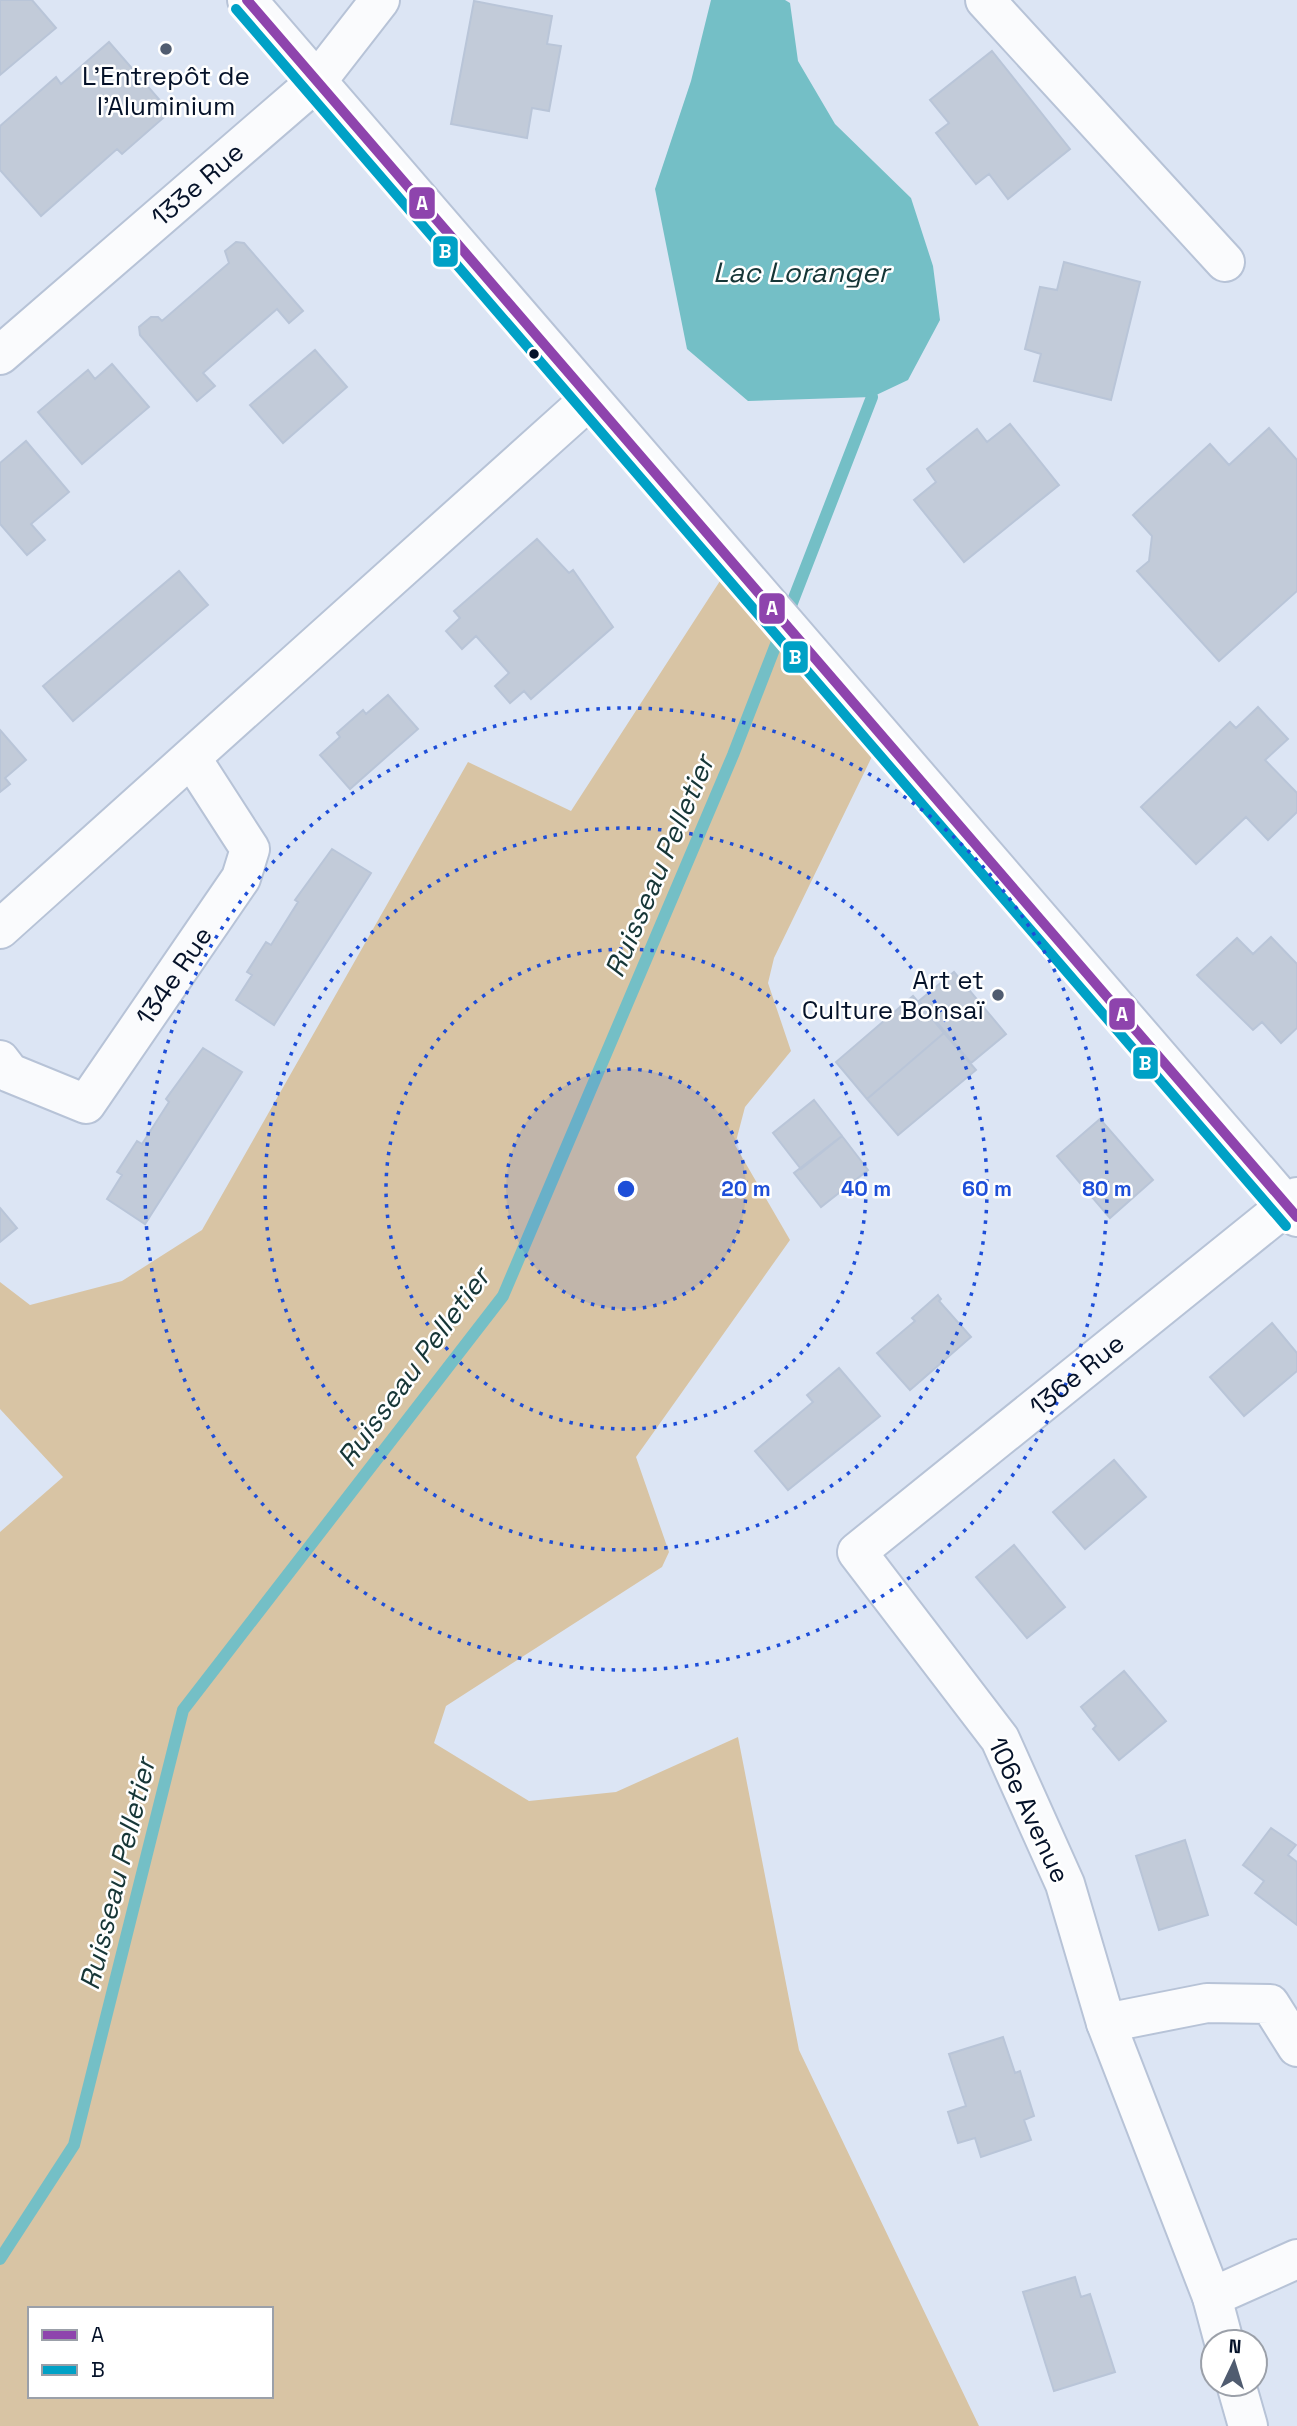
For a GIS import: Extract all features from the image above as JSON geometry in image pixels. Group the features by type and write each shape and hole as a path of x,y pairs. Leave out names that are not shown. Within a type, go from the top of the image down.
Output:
{"street":[{"path":"247,0 589,400 1293,1207"},
{"name":"133e Rue","path":"0,355 317,81 380,0"},
{"path":"985,0 1225,262"},
{"path":"0,929 589,400"},
{"name":"134e Rue","path":"0,1059 10,1073 86,1104 241,878 250,849 192,759"},
{"name":"136e Rue","path":"858,1552 1293,1207"},
{"name":"106e Avenue","path":"858,1552 1000,1739 1065,1884 1106,2023 1212,2297 1220,2328"},
{"path":"1106,2023 1207,2003 1270,2004 1297,2047"},
{"path":"1212,2297 1297,2259"},
{"path":"1240,2398 1248,2426"}],"shaded area":[{"path":"731,564 881,738 774,958 768,983 791,1051 745,1107 735,1145 790,1240 636,1457 669,1552 662,1567 446,1706 434,1743 529,1801 616,1792 738,1737 799,2050 979,2426 0,2426 0,1532 63,1477 0,1409 0,1282 30,1305 122,1281 202,1230 468,762 571,811"}],"water":[{"name":"Lac Loranger","path":"711,0 785,0 790,3 798,61 835,124 911,198 933,266 940,320 908,380 872,397 748,401 687,349 655,189 691,81"}],"building":[{"path":"0,0 32,0 56,28 0,75"},
{"path":"474,1 552,16 547,44 561,46 549,111 532,108 527,138 451,124"},
{"path":"109,42 170,112 122,154 117,149 41,216 0,170 0,126 56,77 61,84"},
{"path":"992,51 1070,149 1008,199 989,174 976,184 936,133 949,123 930,100"},
{"path":"236,242 244,243 303,311 289,323 277,309 203,373 215,386 197,401 140,335 139,327 151,317 158,317 162,321 229,263 225,251"},
{"path":"1064,262 1140,282 1111,400 1034,381 1041,354 1025,349 1040,287 1057,290"},
{"path":"315,350 347,387 283,443 250,405"},
{"path":"112,364 149,407 82,464 38,412 88,370 95,379"},
{"path":"1010,424 1059,485 964,562 914,500 936,482 927,469 977,429 987,442"},
{"path":"1269,428 1297,460 1297,591 1219,661 1137,571 1149,561 1152,536 1133,515 1210,444 1229,465"},
{"path":"26,441 69,492 31,524 45,540 27,555 0,524 0,463"},
{"path":"537,539 569,573 573,570 613,627 531,699 524,691 510,703 495,686 509,673 476,636 462,649 446,631 460,618 454,611"},
{"path":"179,571 208,605 73,721 43,686"},
{"path":"388,695 418,729 350,789 320,755 340,737 337,733 363,710 366,714"},
{"path":"1258,707 1288,739 1265,760 1297,793 1297,812 1268,840 1246,817 1196,864 1141,807 1230,722 1236,728"},
{"path":"0,730 26,760 5,778 10,784 0,792"},
{"path":"332,849 371,873 274,1025 236,1000 252,975 247,972 266,942 271,945 298,902 295,900"},
{"path":"1271,937 1297,964 1297,1028 1281,1043 1262,1022 1253,1030 1197,975 1237,938 1253,954"},
{"path":"954,972 1006,1034 971,1063 919,1001"},
{"path":"913,996 944,1033 867,1099 836,1062"},
{"path":"944,1033 976,1070 898,1135 867,1099"},
{"path":"203,1048 242,1072 145,1224 107,1199 122,1175 117,1172 137,1141 142,1144 169,1102 166,1099"},
{"path":"814,1100 842,1136 801,1169 773,1133"},
{"path":"1100,1119 1153,1180 1110,1218 1057,1156"},
{"path":"842,1136 868,1170 821,1207 794,1173"},
{"path":"0,1208 17,1228 0,1242"},
{"path":"938,1295 941,1299 939,1301 971,1337 910,1390 877,1353 915,1321 912,1318"},
{"path":"1272,1323 1297,1353 1297,1371 1244,1416 1210,1377"},
{"path":"839,1368 880,1416 788,1490 755,1451 813,1402 807,1395"},
{"path":"1114,1460 1146,1497 1085,1549 1053,1512"},
{"path":"1014,1545 1065,1607 1027,1638 976,1577"},
{"path":"1124,1671 1166,1721 1119,1760 1093,1729 1096,1726 1081,1707"},
{"path":"1271,1828 1296,1845 1288,1855 1297,1862 1297,1925 1255,1893 1264,1881 1243,1865"},
{"path":"1185,1840 1208,1915 1159,1930 1136,1856"},
{"path":"1003,2037 1015,2073 1020,2071 1034,2116 1024,2120 1031,2140 981,2157 975,2138 958,2143 948,2112 966,2106 949,2054"},
{"path":"1075,2277 1081,2297 1090,2294 1115,2372 1054,2391 1023,2292"}],"waterway":[{"name":"Ruisseau Pelletier","path":"0,2259 74,2145 183,1710 503,1296 733,755 872,397"}],"transit line":[{"name":"A","path":"247,0 1297,1217"},
{"name":"B","path":"236,9 1286,1226"}],"place":[{"name":"L'Entrepôt de l'Aluminium","path":"166,49"},
{"name":"Art et Culture Bonsaï","path":"998,995"}]}
